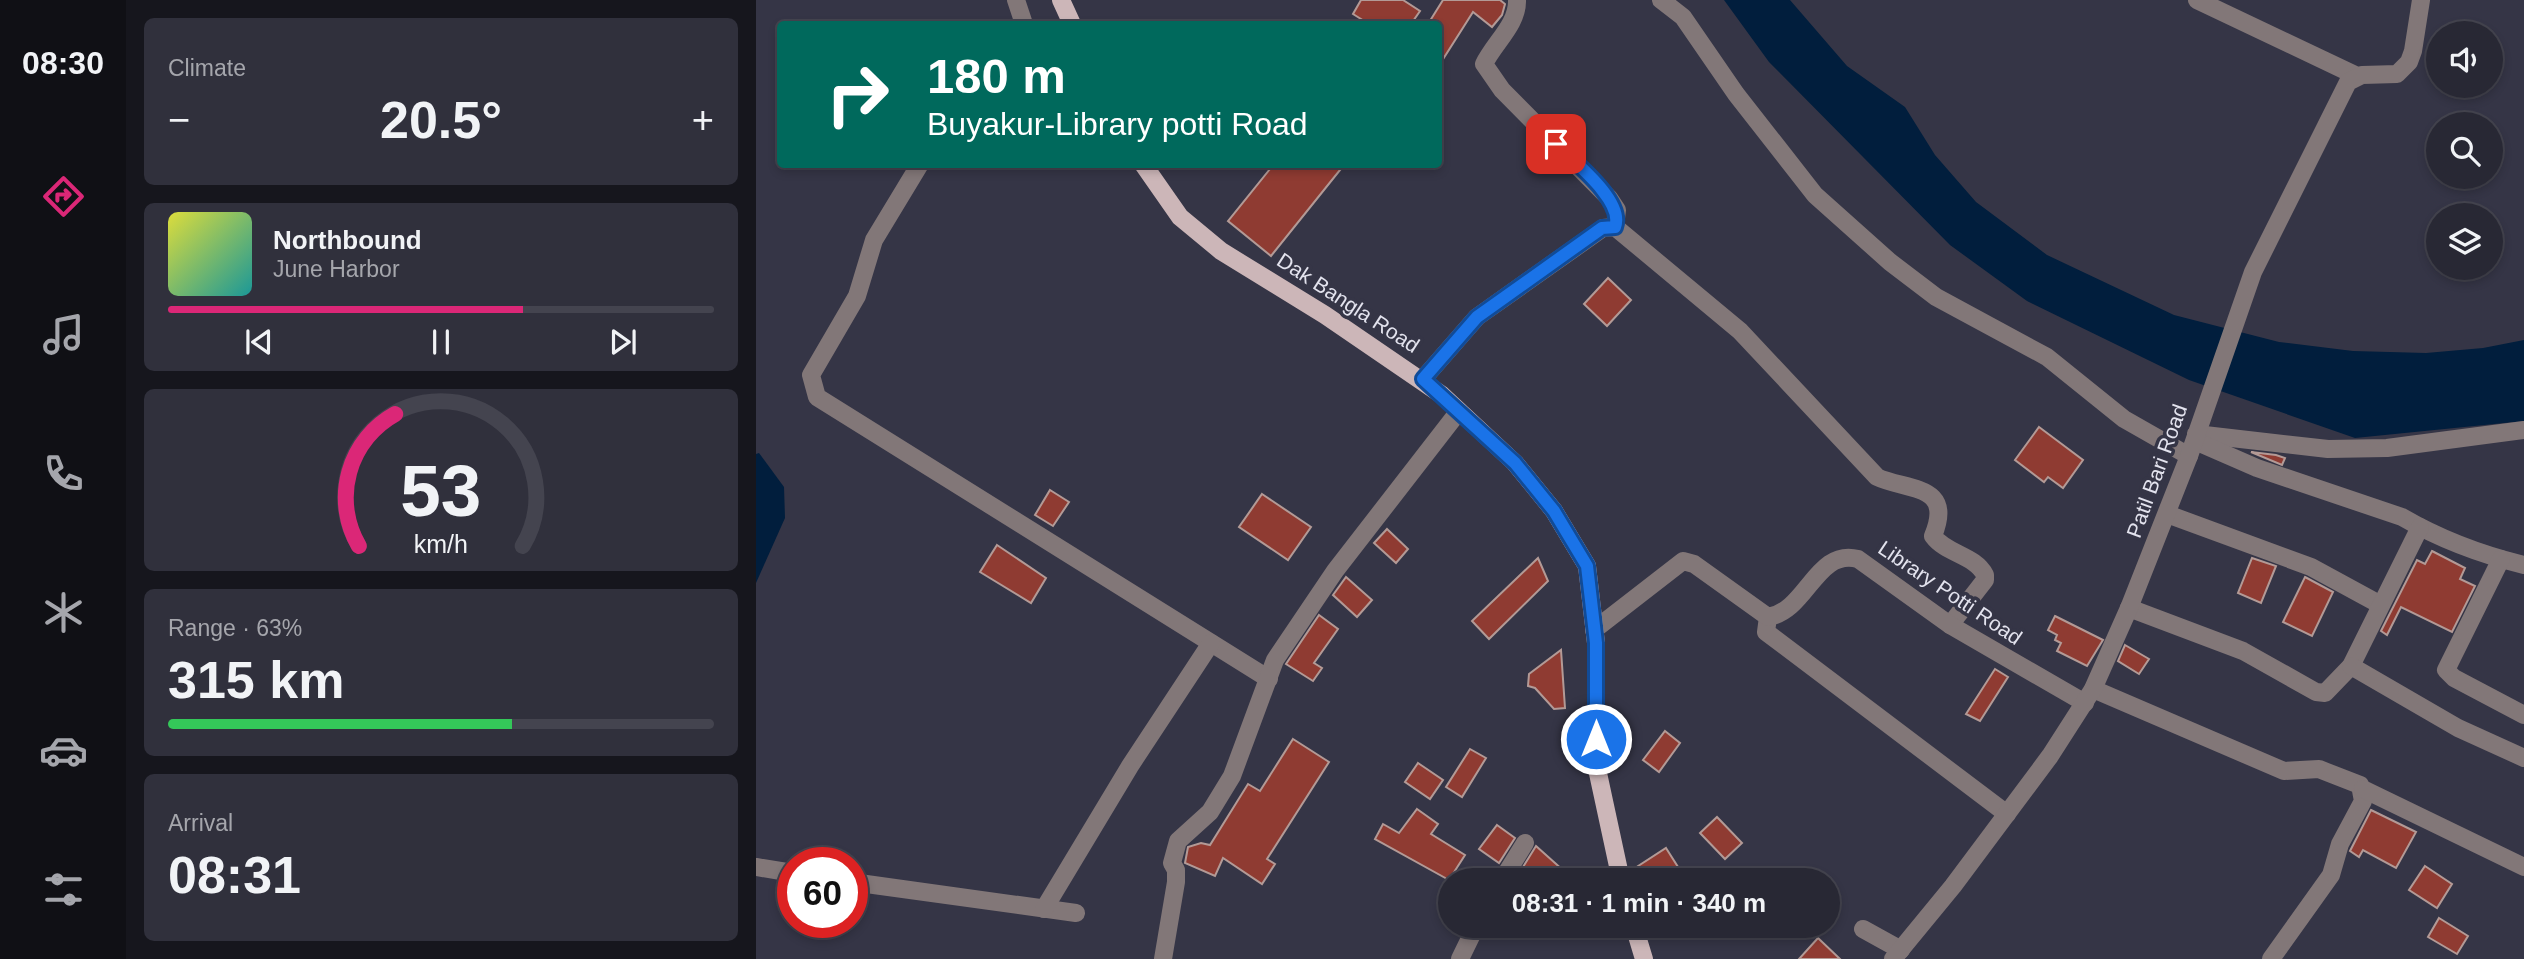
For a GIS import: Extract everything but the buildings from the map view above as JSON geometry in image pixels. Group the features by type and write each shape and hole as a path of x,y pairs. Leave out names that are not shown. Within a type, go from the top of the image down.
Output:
{"main road":[{"path":"1062,0 1071,21"},
{"name":"Dak Bangla Road","path":"1146,168 1180,217 1221,251 1423,379 1515,463 1554,511 1587,566 1594,630 1596,764 1618,868"},
{"path":"1638,938 1644,959"}],"street":[{"path":"1016,0 1023,21"},
{"path":"1517,0 1517,11 1511,23 1484,64 1502,90 1609,198 1617,209 1615,227"},
{"path":"1661,0 1683,17 1736,94 1815,195 1890,262 1936,297 2047,358 2124,419 2194,439 2257,468 2402,517 2420,527 2501,559 2524,565"},
{"path":"2197,0 2357,76 2389,77 2403,69 2413,51 2421,0"},
{"name":"Patil Bari Road","path":"1897,954 2007,814 2050,756 2089,696 2129,608 2167,514 2253,272 2336,104 2348,82 2357,76"},
{"path":"918,168 874,240 857,296 811,375 817,397 1269,679"},
{"path":"1423,379 1477,317 1602,228 1615,227 1740,331 1877,477 1891,484 1919,487 1934,500 1938,518 1933,536 1938,542 1976,564 1985,575 1950,625"},
{"path":"1163,959 1176,882 1176,870 1172,863 1173,850 1178,841 1210,813 1232,776 1275,660 1335,571 1460,411"},
{"path":"2194,439 2363,449 2427,445 2524,430"},
{"path":"2167,514 2311,567 2379,604"},
{"path":"2129,608 2243,650 2316,692 2329,692 2351,666 2379,604 2420,527"},
{"name":"Library Potti Road","path":"1768,617 1785,611 1832,561 1845,556 1858,559 1950,625 2089,696 2284,771 2319,769 2350,779 2363,789 2524,867"},
{"path":"2501,559 2446,670 2454,678 2524,715"},
{"path":"1594,630 1683,561 1694,564 1768,617 1766,632 2007,814"},
{"path":"1044,909 1129,766 1211,643"},
{"path":"2351,666 2458,728 2524,758"},
{"path":"2272,959 2331,875 2340,844 2363,801 2363,789"},
{"path":"1509,868 1525,843"},
{"path":"756,867 777,870"},
{"path":"868,884 1076,913"},
{"path":"1863,929 1897,954"},
{"path":"1460,959 1470,938"}],"water":[{"path":"1724,0 1790,0 1847,66 1905,107 1935,155 1976,202 2047,255 2174,315 2279,342 2353,351 2426,353 2483,348 2524,340 2524,421 2355,438 2189,380 2027,301 1950,245 1769,62"},
{"path":"759,453 784,487 785,518 756,583 756,454"}],"route":[{"path":"1556,144 1617,209 1618,220 1615,227 1602,228 1477,317 1423,379 1515,463 1554,511 1587,566 1596,643 1596,739"}]}
